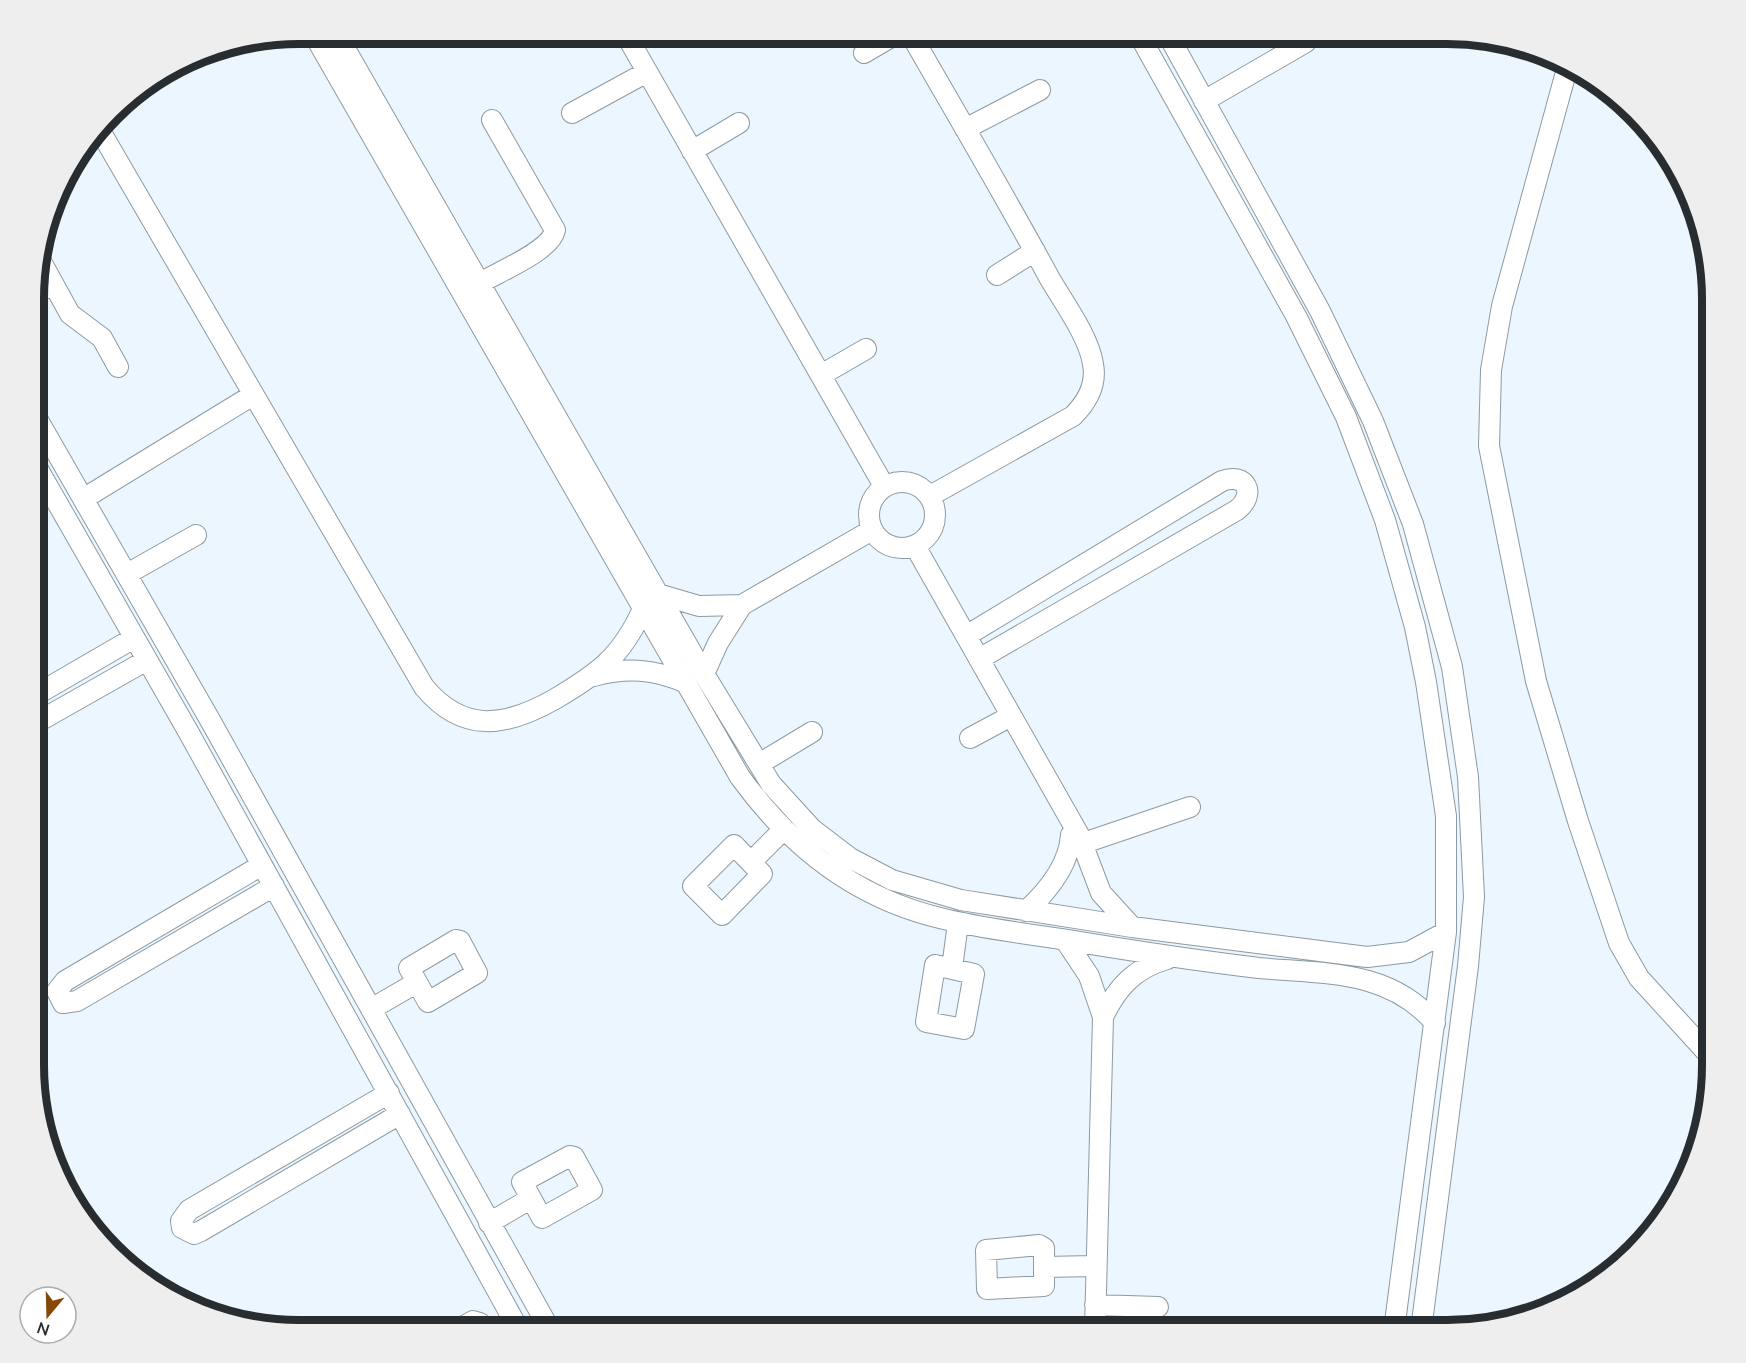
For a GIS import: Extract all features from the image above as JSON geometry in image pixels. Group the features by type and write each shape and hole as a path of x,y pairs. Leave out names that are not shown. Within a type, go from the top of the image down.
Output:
{"street":[{"path":"319,44 740,777 783,830 820,862 865,890 913,911 958,923 1170,958 1364,979 1403,994 1435,1023"},
{"path":"342,44 704,674 759,764 786,803 812,829 871,870 904,884 938,895 1026,911 1367,957 1409,952 1446,932"},
{"path":"631,44 884,486"},
{"path":"864,53 879,44"},
{"path":"916,44 1091,354 1094,377 1088,399 1073,416 930,496"},
{"path":"1144,44 1322,365 1367,468 1389,531 1415,627 1442,772 1448,862 1446,932 1395,1320"},
{"path":"1173,44 1348,365 1413,524 1441,619 1461,722 1472,832 1472,930 1422,1320"},
{"path":"1204,101 1303,44"},
{"path":"572,113 647,72"},
{"path":"1566,73 1502,306 1488,400 1490,455 1536,681 1578,821 1619,943 1639,978 1702,1047"},
{"path":"965,129 1040,90"},
{"path":"480,283 543,248 550,242 555,230 492,120"},
{"path":"692,151 739,123"},
{"path":"103,135 423,687 441,705 475,720 512,720 535,711 594,676 618,652 643,609"},
{"path":"1208,160 1230,148"},
{"path":"997,275 1035,251"},
{"path":"45,270 75,320 102,338 118,367"},
{"path":"44,289 53,284"},
{"path":"821,375 866,349"},
{"path":"83,499 253,395"},
{"path":"44,431 210,720 544,1320"},
{"path":"966,636 1222,481 1231,478 1240,480 1247,487 1249,496 1246,503 1237,510 979,659"},
{"path":"44,480 189,733 389,1093 510,1320"},
{"path":"892,483 909,483 917,485 930,496 935,520 928,536 915,546 899,549 890,547 876,537 872,530 869,506 884,486 892,483"},
{"path":"704,674 725,630 742,605 872,530"},
{"path":"127,574 196,535"},
{"path":"610,551 628,540"},
{"path":"915,546 1070,823 1076,845 1101,893 1132,927"},
{"path":"658,594 699,606 742,605"},
{"path":"44,690 134,638"},
{"path":"44,718 147,660"},
{"path":"594,676 617,670 641,670 656,672 686,683"},
{"path":"970,738 1011,716"},
{"path":"189,733 210,720"},
{"path":"759,764 813,732"},
{"path":"1026,911 1059,874 1076,845 1190,807"},
{"path":"751,862 783,830"},
{"path":"262,865 65,981 57,991 58,998 63,1003 70,1004 274,886"},
{"path":"952,968 958,923"},
{"path":"134,940 147,960"},
{"path":"1065,940 1089,976 1103,1017 1095,1320"},
{"path":"1364,979 1367,957"},
{"path":"1103,1017 1118,990 1128,978 1155,962 1170,958"},
{"path":"371,1009 416,983"},
{"path":"389,1093 189,1210 181,1221 182,1228 194,1233 400,1114"},
{"path":"268,1164 280,1185"},
{"path":"489,1223 530,1199"},
{"path":"1044,1267 1095,1266"},
{"path":"1095,1305 1158,1307"}]}
